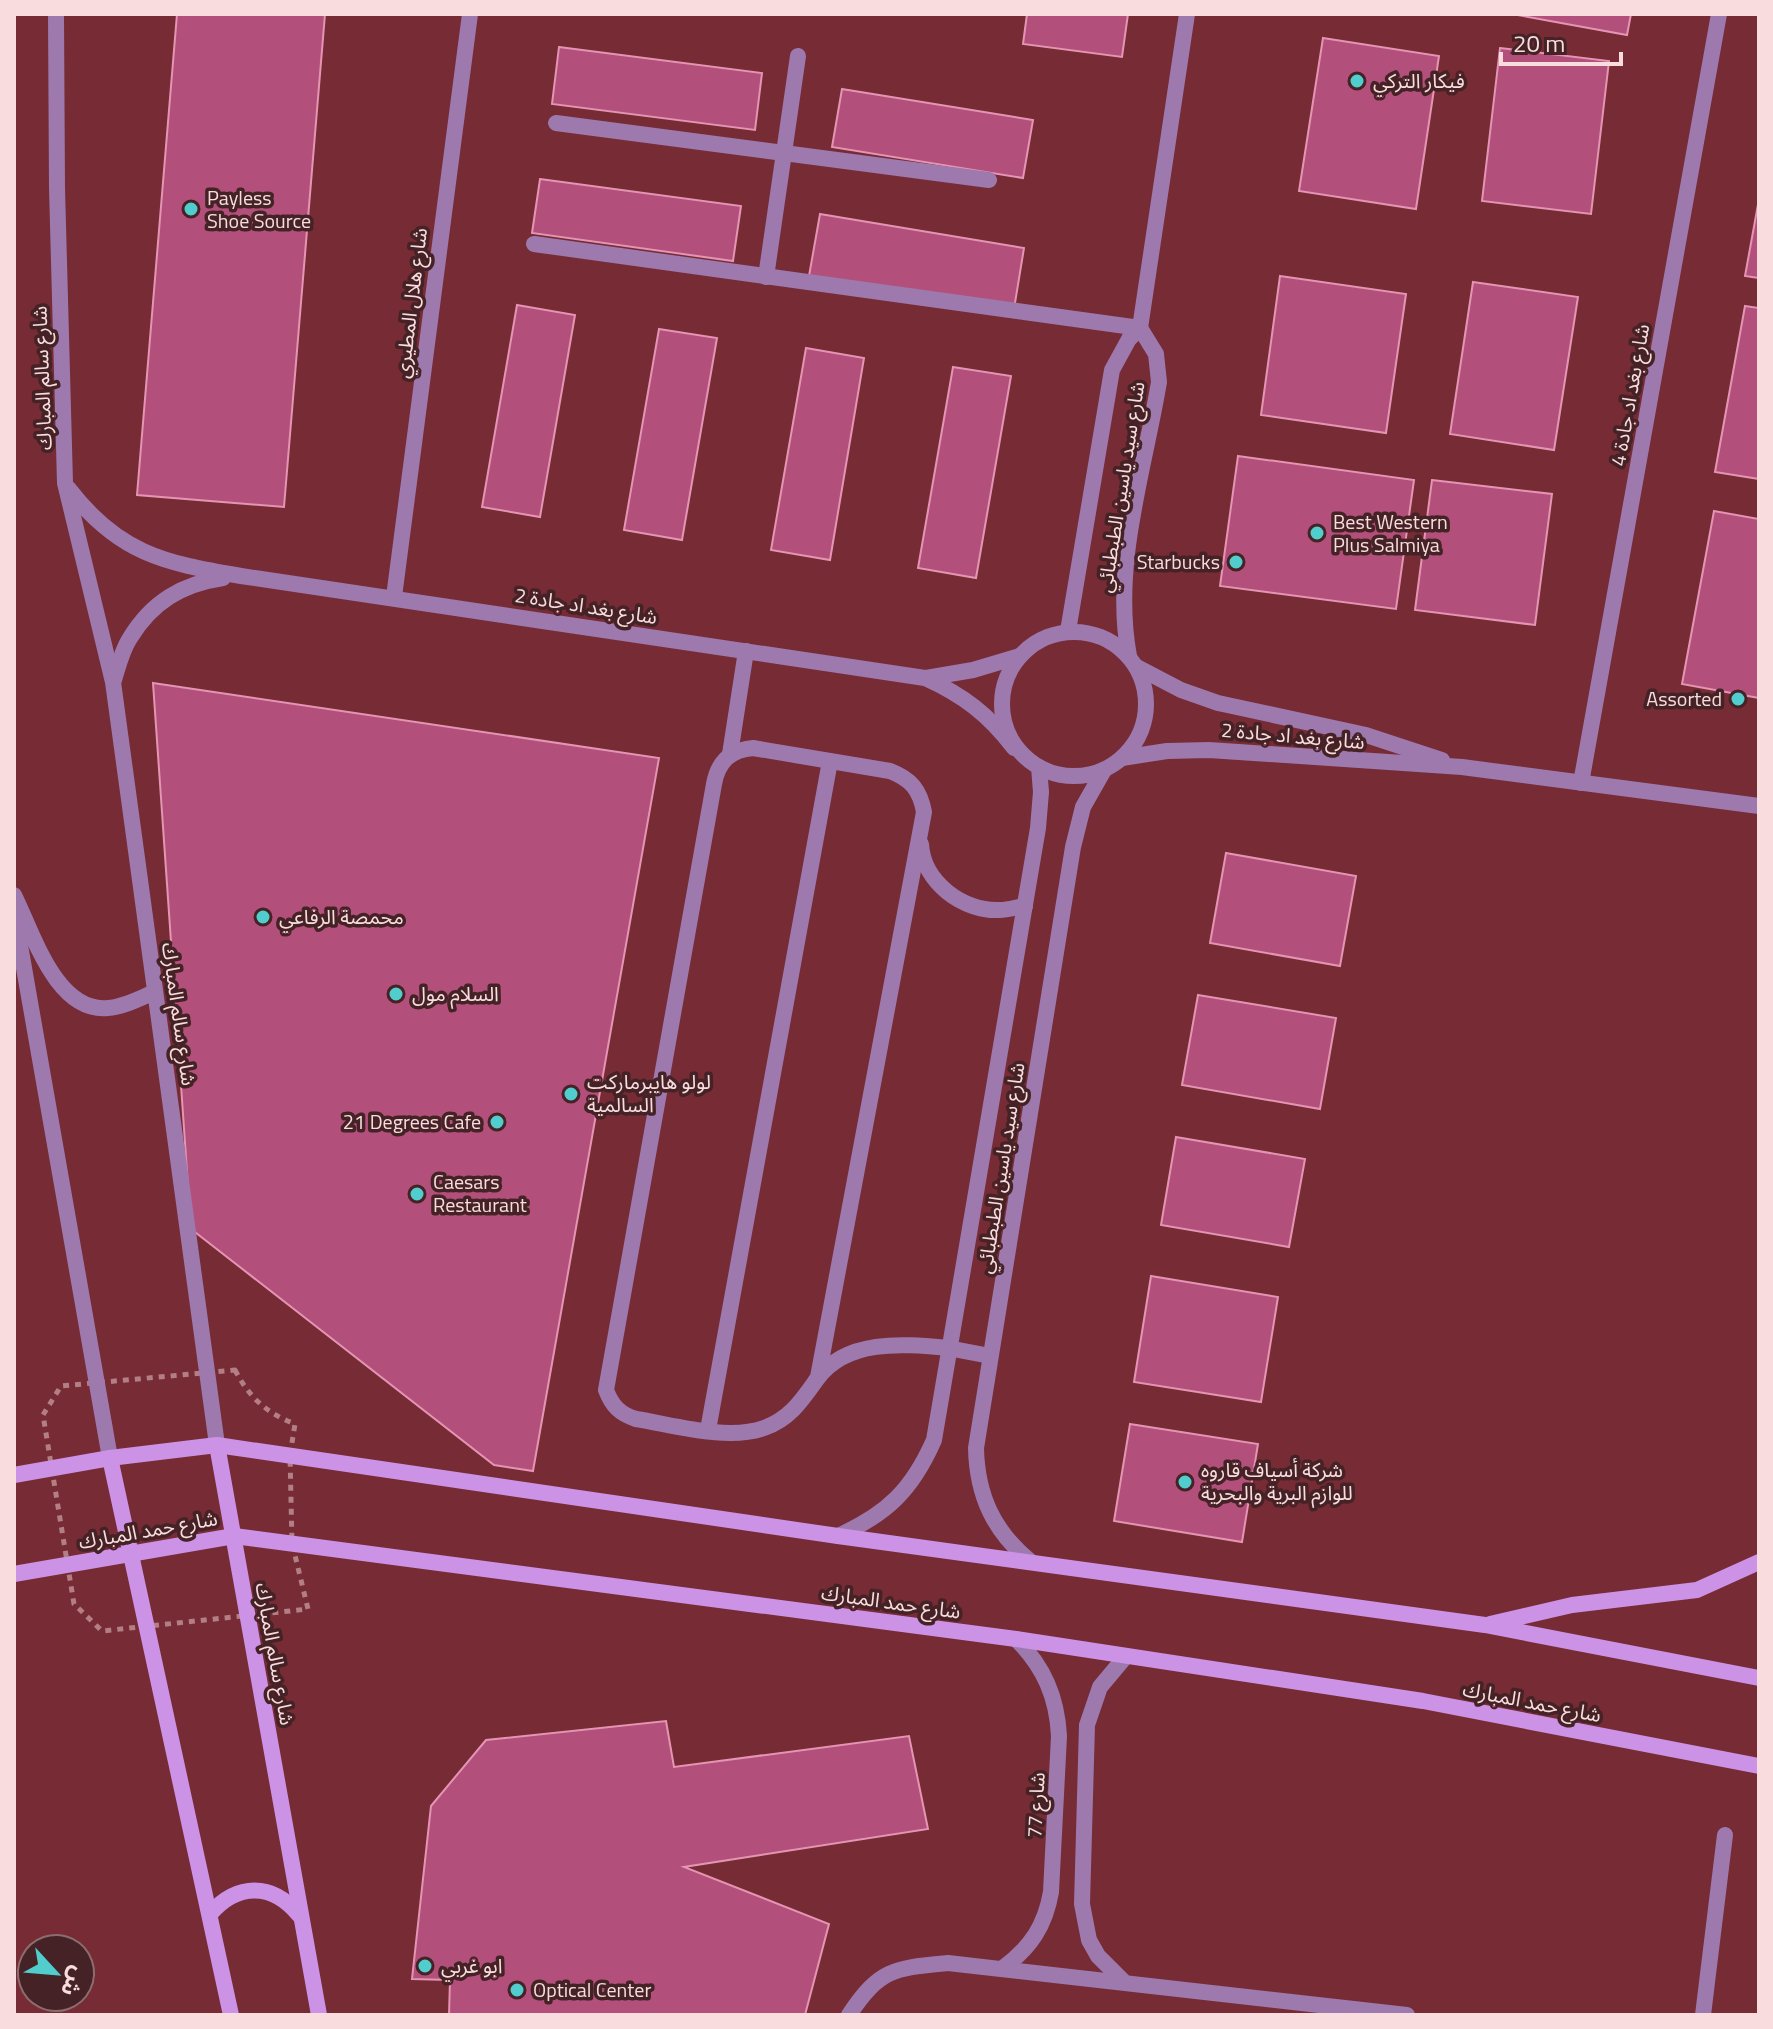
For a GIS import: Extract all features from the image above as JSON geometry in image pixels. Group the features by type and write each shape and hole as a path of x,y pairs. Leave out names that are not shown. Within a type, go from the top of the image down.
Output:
{"main road":[{"path":"14,1475 110,1458 217,1445 838,1536 1485,1625 1759,1678"},
{"name":"شارع سالم المبارك","path":"217,1445 319,2015"},
{"path":"110,1458 231,2015"},
{"name":"شارع حمد المبارك","path":"14,1574 234,1536 1016,1639 1423,1701 1759,1766"},
{"path":"1485,1625 1572,1605 1697,1590 1759,1562"},
{"path":"210,1914 233,1894 263,1891 278,1896 300,1916"}],"street":[{"name":"شارع سالم المبارك","path":"56,14 65,483 113,682 217,1445"},
{"name":"شارع هلال المطيري","path":"394,597 470,14"},
{"name":"شارع سيد ياسين الطبطبائي","path":"1068,631 1112,370 1129,339 1140,328 1187,14"},
{"name":"شارع بغد اد جادة 4","path":"1581,783 1719,14"},
{"path":"766,277 798,56"},
{"path":"556,123 989,180"},
{"path":"534,244 1140,328"},
{"name":"شارع سيد ياسين الطبطبائي","path":"1133,662 1123,624 1124,571 1159,382 1156,354 1140,328"},
{"name":"شارع بغد اد جادة 2","path":"65,483 89,515 121,541 157,559 241,576 925,678 975,705 1014,748"},
{"name":"شارع بغد اد جادة 2","path":"113,682 128,640 156,605 194,582 241,576"},
{"path":"1068,631 1090,633 1112,641 1133,662 1144,686 1147,706 1135,744 1104,770 1088,775 1071,776 1039,767 1014,748 1003,711 1003,691 1009,673 1020,656 1050,635 1068,631"},
{"path":"746,651 730,754 716,773 606,1379 610,1401 625,1416 736,1432 764,1428 797,1408 818,1377 833,1364 869,1347 909,1345 990,1356"},
{"name":"شارع بغد اد جادة 2","path":"925,678 973,670 1020,656"},
{"name":"شارع بغد اد جادة 2","path":"1133,662 1181,690 1218,703 1366,735 1462,767"},
{"path":"730,754 753,748 890,771 904,776 915,785 924,812 818,1377"},
{"name":"شارع بغد اد جادة 2","path":"1122,758 1167,751 1209,750 1462,767 1759,806"},
{"path":"708,1430 830,761"},
{"name":"شارع سيد ياسين الطبطبائي","path":"838,1536 864,1525 887,1509 907,1489 934,1440 1040,810 1039,767"},
{"name":"شارع سيد ياسين الطبطبائي","path":"1031,1562 1004,1536 985,1504 979,1486 976,1448 1073,847 1083,807 1104,770"},
{"path":"921,830 922,855 933,878 951,896 974,907 999,910 1025,906"},
{"path":"14,895 53,976 73,1000 88,1007 104,1009 155,992"},
{"path":"14,911 110,1458"},
{"name":"شارع 77","path":"1003,1968 1031,1943 1048,1910 1058,1752 1058,1714 1053,1693 1032,1655 1016,1639"},
{"path":"1124,1982 1098,1956 1089,1940 1082,1904 1087,1725 1100,1687 1126,1656"},
{"path":"1703,2015 1725,1835"},
{"path":"849,2015 869,1987 899,1967 948,1963 1407,2015"},
{"path":"1251,2015 1256,1997"}],"path":[{"path":"235,1370 245,1390 260,1406 276,1417 295,1424 290,1455 292,1543 308,1609 102,1631 74,1604 43,1415 61,1386 97,1382 235,1370"}],"building":[{"path":"177,14 325,14 284,507 137,495"},
{"path":"1027,14 1128,14 1122,57 1023,44"},
{"path":"1512,14 1631,14 1627,35"},
{"path":"1323,38 1439,56 1416,209 1299,191"},
{"path":"559,47 762,73 755,130 552,104"},
{"path":"1500,48 1609,61 1591,214 1482,201"},
{"path":"842,89 1033,120 1023,178 832,147"},
{"path":"540,179 741,206 733,261 532,233"},
{"path":"1759,199 1759,278 1745,276"},
{"path":"820,214 1024,248 1014,309 809,276"},
{"path":"1280,276 1406,294 1386,433 1261,415"},
{"path":"1473,282 1578,297 1554,450 1450,434"},
{"path":"517,305 575,315 540,517 482,507"},
{"path":"1745,306 1759,308 1759,479 1715,472"},
{"path":"659,329 717,338 682,540 624,530"},
{"path":"806,348 864,358 830,560 771,550"},
{"path":"953,367 1011,376 976,578 918,568"},
{"name":"Best Western Plus Salmiya","path":"1238,456 1414,480 1396,609 1220,586"},
{"path":"1432,480 1552,494 1535,625 1415,610"},
{"path":"1714,511 1759,519 1759,698 1682,684"},
{"name":"السلام مول","path":"153,683 659,758 533,1471 494,1465 191,1229"},
{"path":"1226,853 1356,876 1340,966 1210,943"},
{"path":"1198,995 1336,1018 1320,1109 1182,1085"},
{"path":"1176,1137 1305,1159 1289,1247 1161,1225"},
{"path":"1151,1276 1278,1297 1261,1402 1134,1382"},
{"path":"1130,1424 1258,1444 1242,1542 1114,1521"},
{"path":"666,1721 674,1767 909,1736 928,1829 684,1867 829,1924 805,2015 449,2015 450,1980 412,1979 431,1806 486,1740"}],"place":[{"name":"فيكار التركي","path":"1357,81"},
{"name":"Payless Shoe Source","path":"191,209"},
{"name":"Best Western Plus Salmiya","path":"1317,533"},
{"name":"Starbucks","path":"1236,562"},
{"name":"Assorted","path":"1738,699"},
{"name":"محمصة الرفاعي","path":"263,917"},
{"name":"السلام مول","path":"396,994"},
{"name":"لولو هايبرماركت السالمية","path":"571,1094"},
{"name":"21 Degrees Cafe","path":"497,1122"},
{"name":"Caesars Restaurant","path":"417,1194"},
{"name":"شركة أسياف قاروه للوازم البرية والبحرية","path":"1185,1482"},
{"name":"ابو غربي","path":"425,1966"},
{"name":"Optical Center","path":"517,1990"}]}
